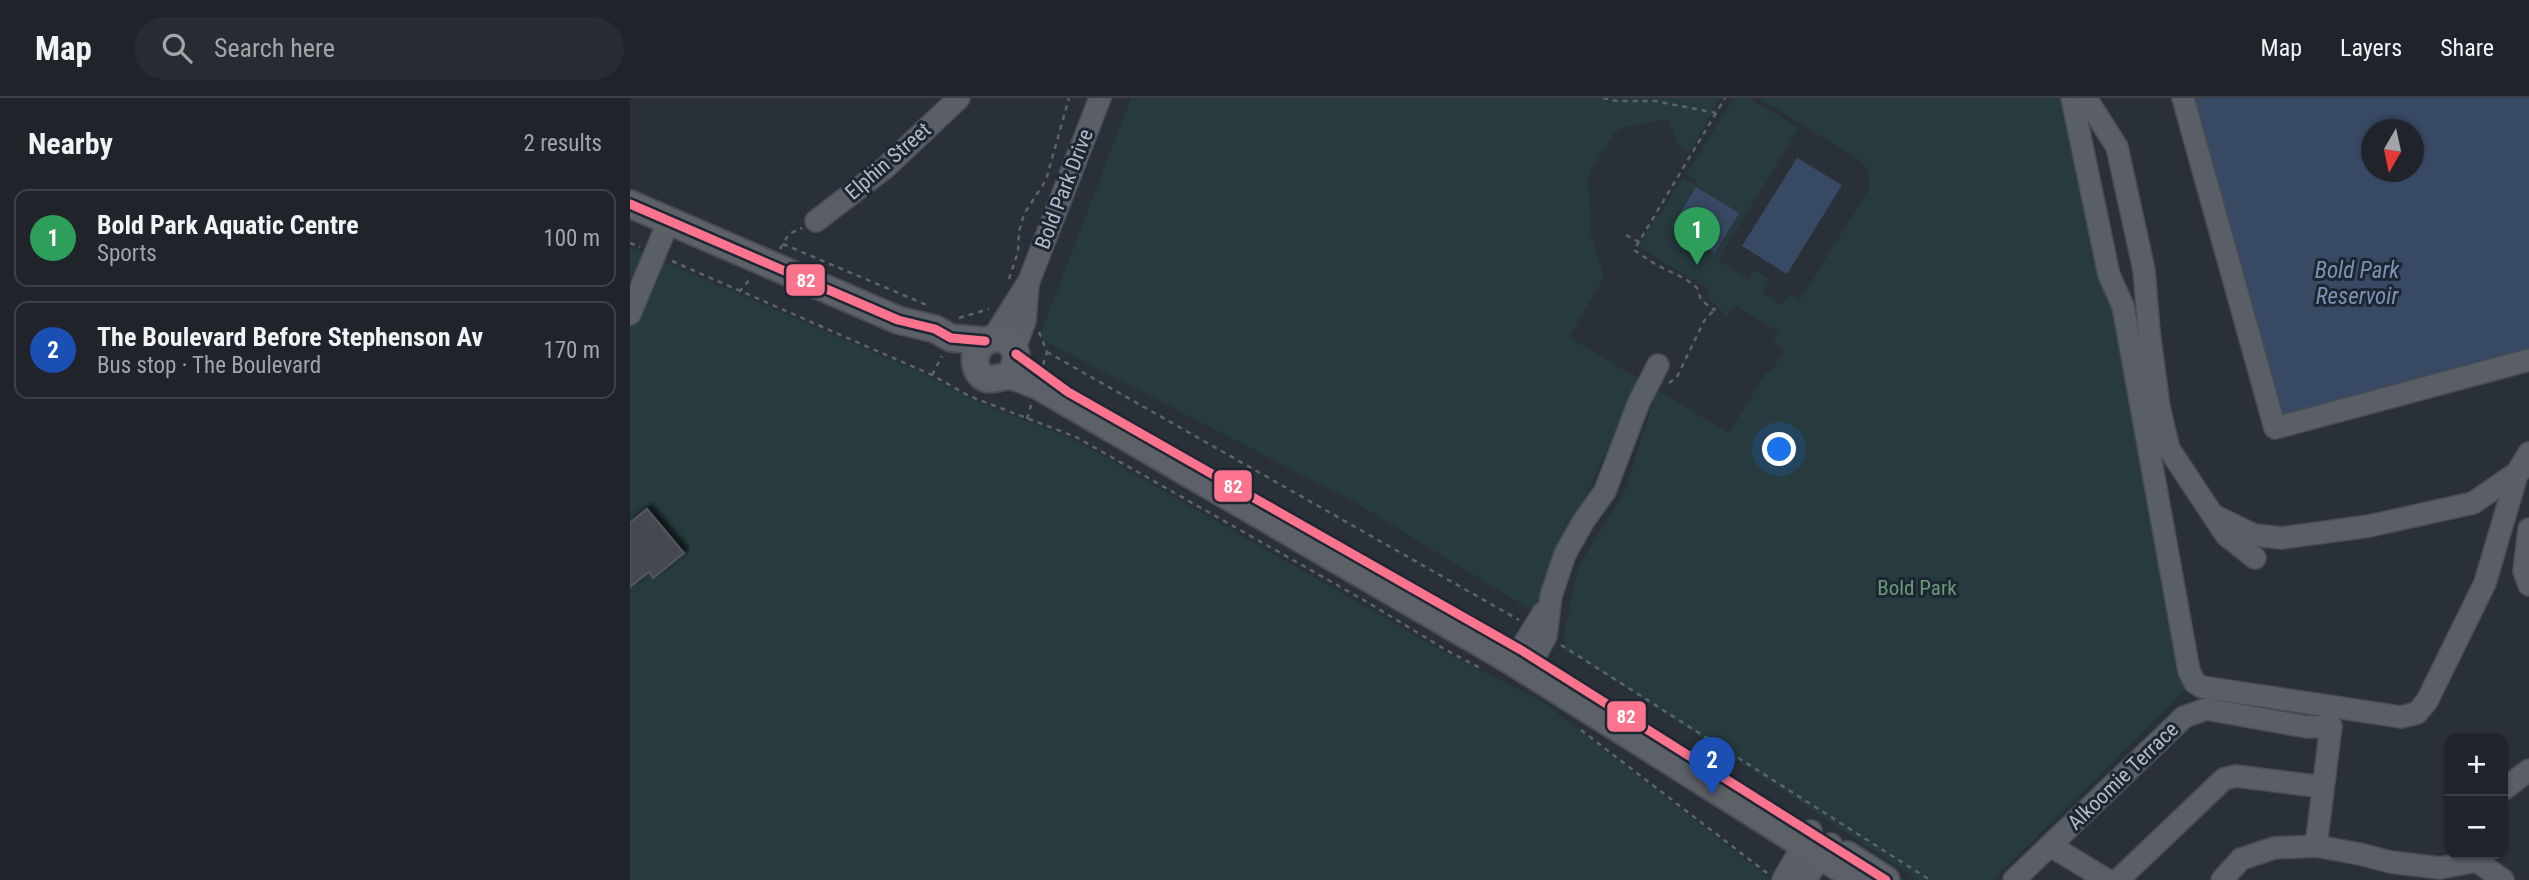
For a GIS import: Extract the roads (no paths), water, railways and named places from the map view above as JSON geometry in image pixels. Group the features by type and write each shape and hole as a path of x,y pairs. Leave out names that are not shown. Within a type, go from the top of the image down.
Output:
{"main road":[{"path":"630,204 898,320 935,329 951,338 1003,352 1037,385 1529,651 1817,844 1886,880"},
{"path":"630,217 660,243 945,351 977,369 987,378 994,380 1003,352"},
{"path":"1817,844 1859,880"}],"street":[{"name":"Elphin Street","path":"816,221 885,168 959,98"},
{"name":"Bold Park Drive","path":"1003,352 1100,98"},
{"path":"2072,98 2109,275 2123,306 2189,671 2195,683 2202,687 2401,717 2417,713 2427,701 2485,583 2525,464"},
{"path":"2086,98 2117,147 2144,270 2159,407 2169,449 2226,535 2255,558"},
{"path":"2183,98 2275,428 2529,360"},
{"path":"630,314 660,243"},
{"path":"1529,651 1565,554 1605,491 1639,402 1658,365"},
{"path":"2213,514 2254,535 2282,538 2369,526 2473,503 2525,464"},
{"path":"2529,529 2524,570 2529,585"},
{"name":"Alkoomie Terrace","path":"2014,880 2184,717 2206,709 2307,727 2331,726 2323,787"},
{"path":"2508,786 2529,770"},
{"path":"2118,880 2224,779 2236,776 2323,787 2316,846"},
{"path":"1783,880 1817,844"},
{"path":"1805,880 1817,844"},
{"path":"2051,846 2107,880"},
{"path":"2222,880 2241,859 2273,848 2316,846 2360,853 2390,862 2440,868 2474,859"},
{"path":"2479,859 2503,880"}],"water":[{"name":"Bold Park Reservoir","path":"2191,98 2529,98 2529,355 2278,421"},
{"path":"1797,158 1842,185 1787,274 1742,246"},
{"path":"1696,187 1739,213 1715,253 1672,226"}],"place":[{"name":"Bold Park Aquatic Centre","path":"1697,265"},
{"name":"The Boulevard Before Stephenson Av","path":"1712,795"}],"park label":[{"name":"Bold Park","path":"1917,588"}]}
